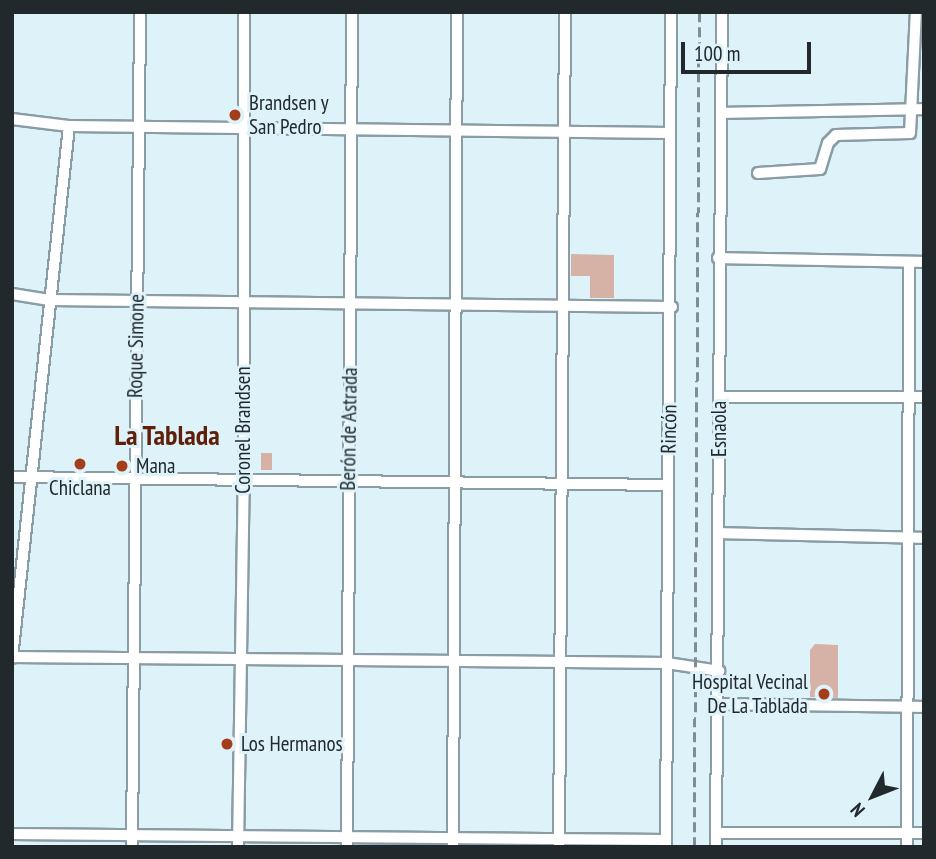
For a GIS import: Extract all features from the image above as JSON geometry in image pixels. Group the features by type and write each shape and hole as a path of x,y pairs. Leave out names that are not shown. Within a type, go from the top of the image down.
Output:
{"street":[{"name":"Roque Simone","path":"132,847 136,660 135,479 140,12"},
{"name":"Coronel Brandsen","path":"238,842 244,480 244,12"},
{"name":"Berón de Astrada","path":"347,842 352,12"},
{"path":"453,842 454,483 458,303 457,12"},
{"path":"559,842 565,12"},
{"name":"Rincón","path":"666,843 672,307 671,12"},
{"name":"Esnaola","path":"716,847 720,533 718,258 722,12"},
{"path":"758,173 820,169 828,143 836,135 907,135 919,109 916,12"},
{"path":"722,113 919,109"},
{"path":"12,119 69,126 670,133"},
{"path":"69,126 12,657 667,663 719,671"},
{"path":"718,258 924,262"},
{"path":"907,847 909,262"},
{"path":"12,294 50,300 672,307"},
{"path":"719,397 924,397"},
{"path":"12,477 668,485"},
{"path":"720,533 924,538"},
{"path":"719,705 924,707"},
{"path":"12,834 132,833 238,842 666,843"},
{"path":"716,833 924,833"}],"building":[{"path":"571,254 614,255 614,298 590,298 590,276 571,276"},
{"path":"261,453 272,453 272,470 261,470"},
{"path":"815,644 838,645 838,698 810,697 810,650"}],"railway":[{"path":"694,847 699,12"}],"place":[{"name":"Brandsen y San Pedro","path":"235,115"},
{"name":"Chiclana","path":"80,464"},
{"name":"Mana","path":"122,466"},
{"name":"Hospital Vecinal De La Tablada","path":"824,694"},
{"name":"Los Hermanos","path":"227,744"}],"district":[{"name":"La Tablada","path":"167,435"}]}
